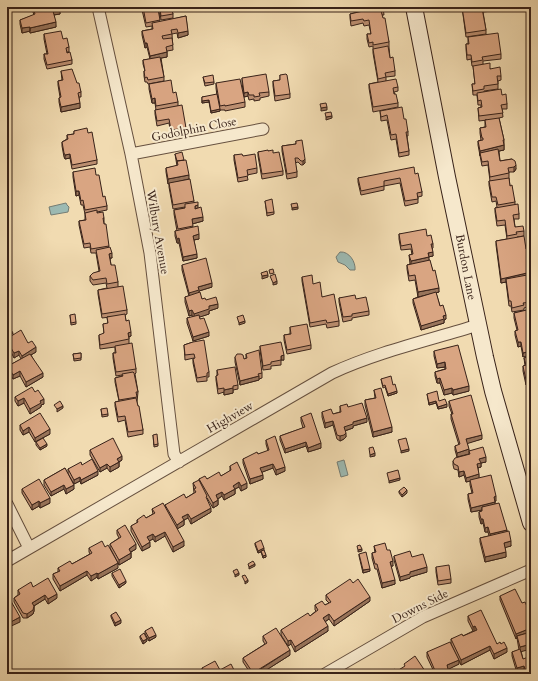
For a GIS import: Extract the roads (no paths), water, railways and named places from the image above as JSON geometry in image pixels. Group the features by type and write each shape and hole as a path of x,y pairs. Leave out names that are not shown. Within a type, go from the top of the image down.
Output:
{"street":[{"name":"Wilbury Avenue","path":"98,7 131,154 150,254 174,454 179,462"},
{"name":"Burdon Lane","path":"414,7 447,177 493,392 531,523"},
{"name":"Godolphin Close","path":"131,154 263,128"},
{"name":"Highview","path":"7,561 317,381 348,366 478,325"},
{"path":"7,504 29,548"},
{"name":"Downs Side","path":"325,674 423,616 531,570"}],"water":[{"path":"66,203 69,207 68,212 51,215 49,207"},
{"path":"340,252 349,255 354,264 355,270 350,270 345,265 338,262 336,257"},
{"path":"344,460 348,475 341,477 337,462"}]}
